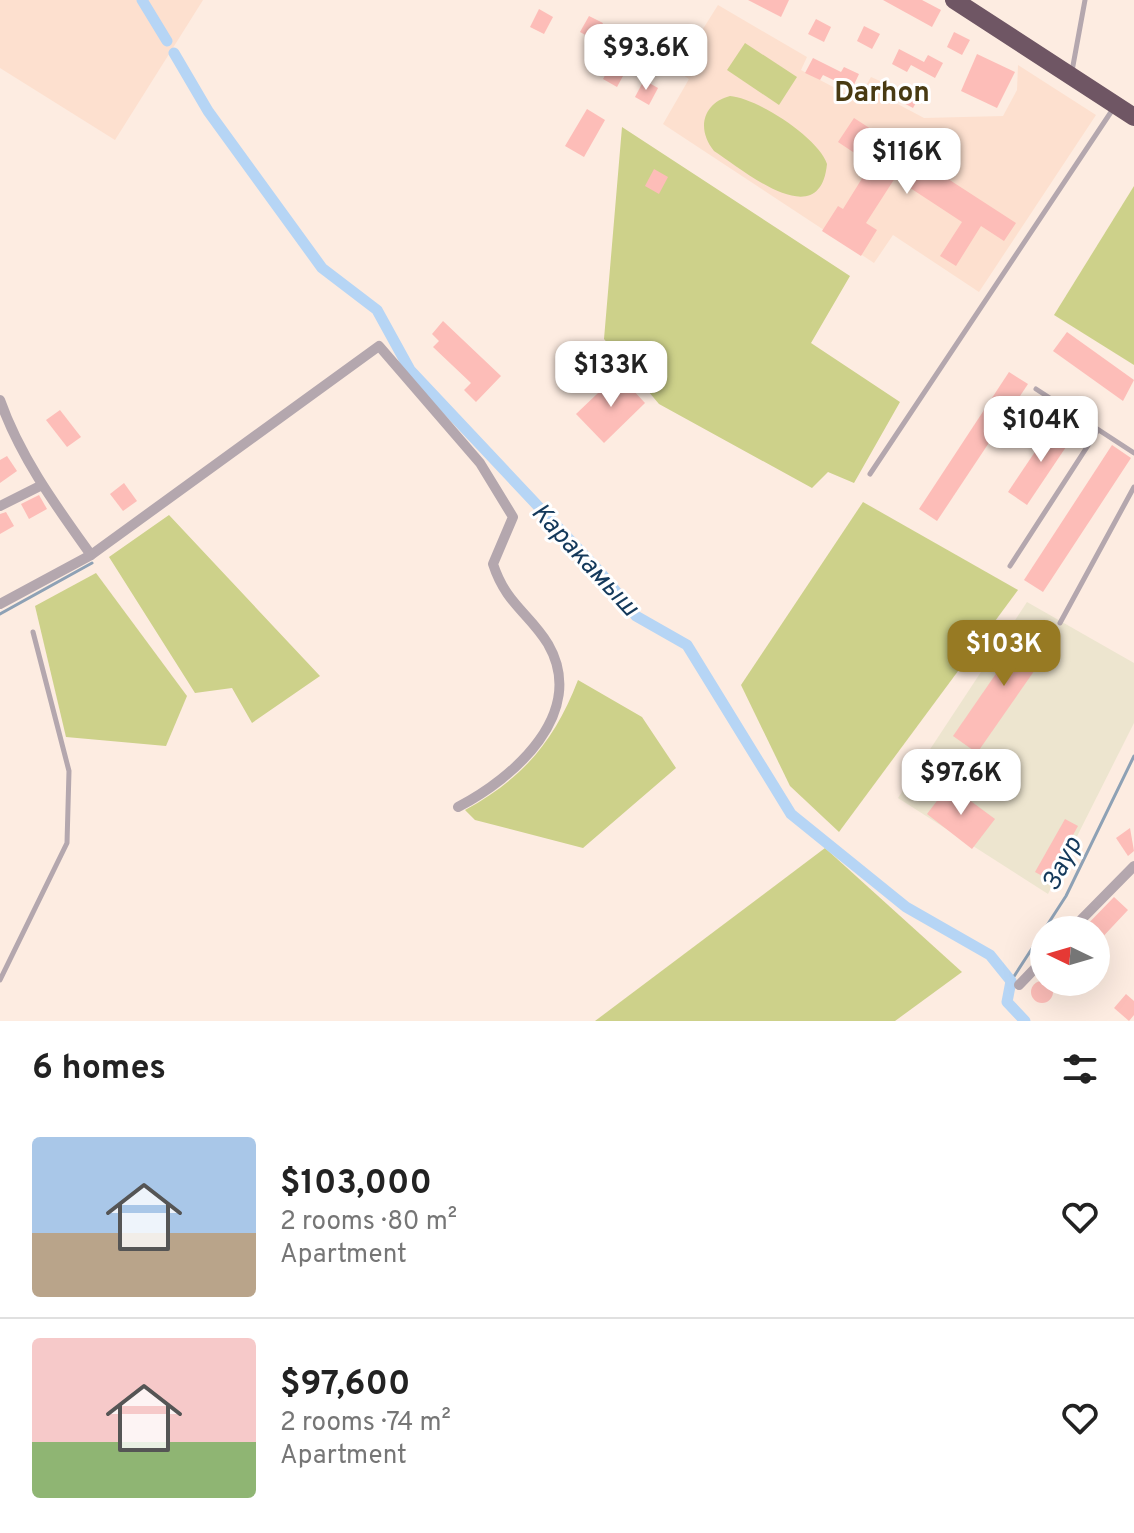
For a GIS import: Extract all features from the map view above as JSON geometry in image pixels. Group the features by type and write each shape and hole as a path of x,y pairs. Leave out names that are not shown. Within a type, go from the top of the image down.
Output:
{"highway":[{"path":"963,2 1134,117"}],"street":[{"path":"0,604 91,555 379,346 480,463 513,517 509,534 493,564 502,590 549,645 561,688 551,727 523,759 478,796 458,807"},
{"path":"0,400 10,428 42,485 91,555"},
{"path":"0,506 42,485"},
{"path":"1085,916 1134,866"},
{"path":"1019,985 1030,974"}],"lane":[{"path":"1071,75 1085,0"},
{"path":"870,474 1115,105"},
{"path":"1036,389 1134,453"},
{"path":"1010,566 1098,430"},
{"path":"1060,623 1134,487"},
{"path":"0,980 67,843 69,771 33,632"}],"shaded area":[{"path":"0,0 203,0 115,140 0,68"},
{"path":"718,5 807,57 801,70 858,100 871,77 898,89 892,101 924,118 1003,116 1017,90 1018,65 1096,115 979,292 893,235 874,263 663,124 689,79 674,69 682,55 686,56"},
{"path":"1027,602 1134,663 1134,723 1048,894 898,798"}],"green space":[{"path":"745,43 797,77 779,105 727,70"},
{"path":"730,96 742,98 786,121 812,143 827,164 821,185 810,195 796,196 778,191 714,151 705,134 705,118 714,104"},
{"path":"622,127 850,276 811,343 900,402 854,483 828,472 812,488 659,404 604,339"},
{"path":"1134,186 1134,365 1054,315"},
{"path":"863,502 1018,590 839,832 790,786 741,685"},
{"path":"169,515 320,676 252,723 232,688 195,693 109,557"},
{"path":"96,573 187,696 166,746 66,737 35,606"},
{"path":"578,680 642,717 676,768 583,848 475,820 465,810 504,785 534,756 558,722"},
{"path":"825,848 962,972 895,1021 595,1021"}],"building":[{"path":"748,0 789,0 781,17"},
{"path":"883,0 922,0 941,10 932,27"},
{"path":"539,9 553,17 544,34 530,27"},
{"path":"589,16 603,23 594,40 580,32"},
{"path":"816,19 831,27 824,42 808,34"},
{"path":"864,26 880,34 872,49 857,41"},
{"path":"628,32 643,39 617,87 603,79"},
{"path":"954,32 970,40 962,55 947,47"},
{"path":"899,49 924,62 928,55 943,63 935,78 911,65 907,72 892,64"},
{"path":"977,54 1015,72 997,108 961,91"},
{"path":"813,58 841,72 844,67 859,74 852,89 823,75 820,80 805,73"},
{"path":"644,80 658,88 649,105 635,97"},
{"path":"905,85 921,93 913,108 898,100"},
{"path":"587,109 605,120 584,157 565,146"},
{"path":"854,118 1016,223 1004,241 981,226 956,266 940,256 962,222 895,178 866,223 877,230 861,256 822,231 838,206 843,209 871,164 838,142"},
{"path":"654,169 668,177 659,194 645,186"},
{"path":"443,321 501,376 476,402 464,390 471,383 433,347 439,341 432,334"},
{"path":"1067,332 1134,380 1123,401 1053,351"},
{"path":"1009,372 1028,384 937,521 919,509"},
{"path":"618,374 645,403 604,443 576,414"},
{"path":"60,410 81,437 67,447 46,420"},
{"path":"1055,422 1074,435 1027,505 1008,492"},
{"path":"1112,445 1131,458 1043,592 1024,580"},
{"path":"7,456 17,471 0,483 0,460"},
{"path":"124,483 137,501 123,511 110,494"},
{"path":"39,495 47,509 29,519 21,504"},
{"path":"6,512 14,526 0,534 0,514"},
{"path":"1031,623 1055,641 977,753 953,736"},
{"path":"949,785 995,819 972,849 927,814"},
{"path":"1065,819 1078,826 1048,879 1035,872"},
{"path":"1130,828 1134,851 1128,856 1116,838"},
{"path":"1114,897 1128,910 1110,929 1110,916 1096,916"},
{"path":"1126,994 1134,1001 1134,1015 1129,1021 1114,1008"},
{"path":"1032,996 1052,996 1042,1003"}],"waterway":[{"name":"Каракамыш","path":"142,0 167,41"},
{"name":"Каракамыш","path":"174,53 208,111 322,268 377,310 410,370 600,572 636,616 687,645 791,814 906,907 990,955 1011,981 1007,1002 1025,1021"},
{"path":"0,614 92,563"},
{"name":"Заур","path":"1011,981 1066,896 1134,756"}],"district":[{"name":"Darhon","path":"882,91"}]}
